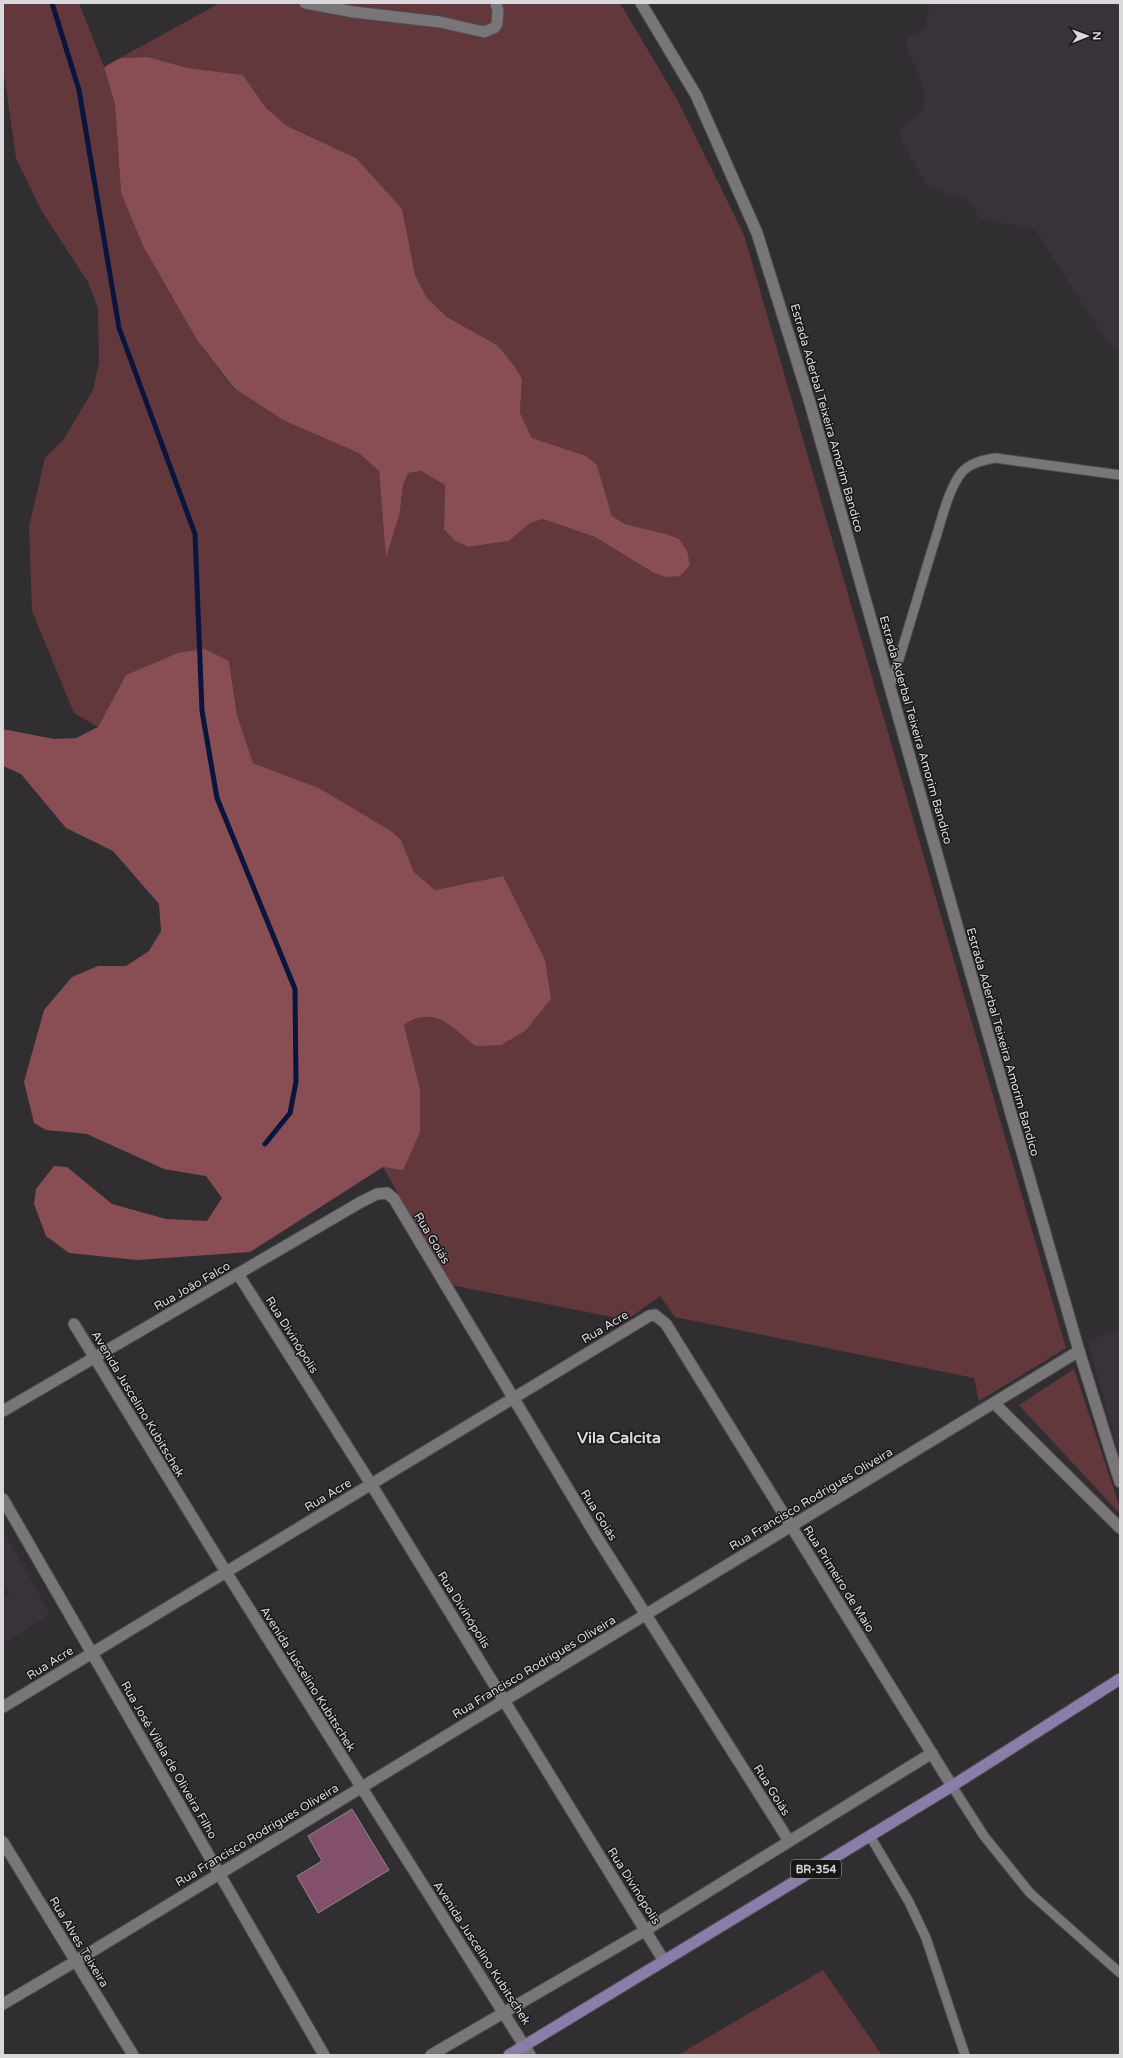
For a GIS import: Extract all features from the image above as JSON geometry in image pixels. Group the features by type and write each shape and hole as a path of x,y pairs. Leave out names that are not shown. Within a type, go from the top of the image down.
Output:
{"main road":[{"name":"BR-354","path":"509,2055 528,2050 664,1961 952,1786 1120,1679"}],"street":[{"path":"305,3 354,12 440,22 484,32 494,28 497,24 496,3"},
{"name":"Estrada Aderbal Teixeira Amorim Bandico","path":"641,3 696,95 757,234 810,403 1079,1351 1120,1482"},
{"name":"Rua João Falco","path":"3,1411 377,1194 387,1193 394,1200"},
{"name":"Rua Goiás","path":"394,1200 512,1398 789,1841"},
{"name":"Rua Divinópolis","path":"238,1274 371,1484 664,1961"},
{"name":"Rua Acre","path":"3,1707 649,1316 658,1317 666,1324"},
{"name":"Avenida Juscelino Kubitschek","path":"74,1324 226,1572 528,2050"},
{"name":"Rua Primeiro de Maio","path":"666,1324 952,1786"},
{"name":"Rua Francisco Rodrigues Oliveira","path":"3,2004 1079,1351"},
{"path":"994,1403 1120,1528"},
{"name":"Rua José Vilela de Oliveira Filho","path":"3,1499 324,2055"},
{"path":"431,2055 503,2011 646,1930 932,1753"},
{"name":"Rua Alves Teixeira","path":"3,1842 133,2055"}],"lane":[{"path":"890,686 906,640 941,520 956,482 963,472 976,463 995,458 1120,475"},
{"path":"952,1786 984,1836 1030,1893 1120,1973"},
{"path":"870,1836 909,1902 926,1938 965,2055"}],"shaded area":[{"path":"3,3 79,3 104,67 115,104 121,193 143,246 197,340 233,388 360,450 379,471 386,557 400,512 403,485 408,473 421,471 445,485 444,529 455,541 468,547 509,541 530,523 543,519 595,537 654,573 666,534 625,524 612,516 597,465 586,456 532,438 520,413 522,379 497,345 447,317 427,298 415,275 401,209 356,158 287,126 266,108 243,75 188,68 148,57 120,58 220,3 620,3 678,101 744,235 1066,1348 979,1401 974,1378 675,1317 660,1296 627,1320 451,1285 383,1167 420,1089 404,1025 415,1019 434,1017 450,1025 475,1046 503,876 435,890 414,872 401,840 319,788 253,763 237,715 229,661 205,649 126,675 98,727 74,713 32,611 29,527 45,458 64,439 93,390 99,363 98,308 88,282 41,210 16,158 3,67"},
{"path":"924,3 1120,3 1120,351 1108,343 1035,230 980,218 968,200 927,187 898,132 924,108 923,85 907,50 906,38 925,28 929,11"},
{"path":"148,57 188,68 243,75 266,108 287,126 356,158 402,209 415,275 427,298 447,317 497,345 515,367 522,379 520,413 532,438 586,456 597,465 612,516 625,524 666,534 679,539 687,551 690,565 680,576 667,577 654,573 595,537 543,519 530,523 509,541 468,547 455,541 444,529 445,485 421,471 408,473 403,485 400,512 386,558 379,471 359,453 283,420 234,388 197,340 143,246 121,193 115,104 104,67 120,58"},
{"path":"205,649 229,661 237,715 253,763 319,788 391,831 401,840 414,872 435,890 503,876 545,960 551,999 525,1031 501,1045 475,1046 450,1025 434,1017 415,1019 404,1025 420,1089 420,1132 403,1170 383,1167 250,1252 137,1260 69,1253 46,1236 34,1204 36,1189 54,1166 67,1167 112,1204 166,1219 207,1221 222,1198 206,1176 164,1169 87,1134 46,1130 34,1123 24,1082 44,1010 72,977 98,966 126,966 149,951 161,931 159,904 113,851 66,828 21,774 3,766 3,729 54,739 76,738 98,727 126,675 178,653"},
{"path":"1120,1328 1120,1457 1088,1342"},
{"path":"1074,1369 1120,1508 1120,1514 1019,1405"},
{"path":"3,1530 50,1614 3,1644 3,1599 10,1594 3,1582"},
{"path":"823,1970 882,2055 678,2055"}],"building":[{"path":"352,1809 389,1870 318,1913 297,1876 322,1861 308,1836"}],"waterway":[{"path":"52,3 79,90 119,328 195,534 202,711 217,798 295,989 296,1082 290,1113 265,1144"}],"district":[{"name":"Vila Calcita","path":"619,1437"}]}
